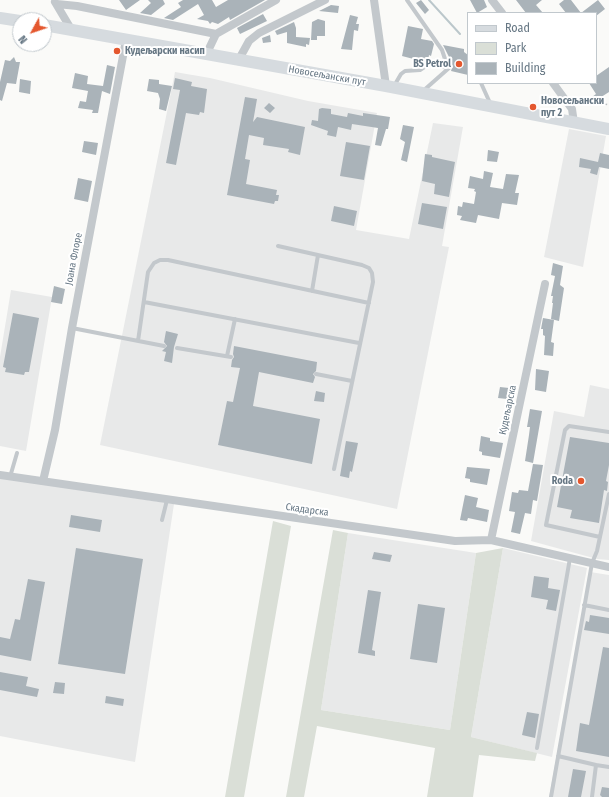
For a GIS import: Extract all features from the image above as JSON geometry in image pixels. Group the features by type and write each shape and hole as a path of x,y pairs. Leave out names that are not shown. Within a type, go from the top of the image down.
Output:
{"main road":[{"path":"0,18 12,20"},
{"name":"Новосељански пут","path":"52,25 609,129"}],"street":[{"path":"77,6 85,0"},
{"path":"206,55 216,34 276,0"},
{"path":"238,61 249,41 259,34 325,0"},
{"path":"374,0 389,87"},
{"path":"492,0 501,12"},
{"path":"55,2 216,34"},
{"path":"55,2 71,29"},
{"name":"Јоана Флоре","path":"43,481 55,430 72,328 126,40"},
{"path":"554,84 572,110 574,123"},
{"name":"Кудељарска","path":"491,540 545,284"},
{"name":"Скадарска","path":"0,475 404,536 455,541 491,540 609,567"}],"lane":[{"path":"407,0 442,50 448,68"},
{"path":"389,87 405,71 420,70 429,64 448,68"},
{"path":"420,94 448,68"},
{"path":"481,84 492,107"},
{"path":"278,246 362,265 369,268 372,273 373,282 369,303 334,469"},
{"path":"312,291 318,255"},
{"path":"138,341 148,272 154,263 168,260 369,303"},
{"path":"144,302 360,343"},
{"path":"177,348 229,357 235,319"},
{"path":"72,328 164,346"},
{"path":"316,374 352,381"},
{"path":"600,538 546,525 565,430 569,426 609,432"},
{"path":"10,476 17,453"},
{"path":"551,797 592,563 597,551 609,494"},
{"path":"162,520 167,500"},
{"path":"537,748 570,558"},
{"path":"584,605 609,610"},
{"path":"558,756 609,767"},
{"path":"592,797 596,765"}],"path":[{"path":"562,95 609,105"}],"shaded area":[{"path":"175,72 210,78 308,101 377,113 356,230 409,239 433,123 463,127 442,246 449,247 397,509 100,445"},
{"path":"569,129 606,136 583,267 544,257"},
{"path":"11,290 52,297 26,451 0,446 0,357"},
{"path":"590,385 609,389 609,560 597,559 531,541 554,411 584,417"},
{"path":"0,478 174,504 135,762 0,736"},
{"path":"348,533 476,553 450,730 321,710"},
{"path":"503,548 587,568 552,757 471,737"},
{"path":"590,572 609,575 609,797 549,797"}],"green space":[{"path":"273,521 291,526 244,797 225,797"},
{"path":"333,530 348,533 321,710 450,730 476,553 503,548 471,737 537,753 535,761 479,755 473,797 427,797 435,748 317,726 304,797 286,797"}],"building":[{"path":"119,0 140,0 126,10"},
{"path":"148,0 163,0 165,4 151,15 140,13 151,3"},
{"path":"183,0 212,0 216,7 228,0 265,0 230,20 229,17 218,24 212,22 210,24 208,21 197,19 204,15 198,4 173,20 164,18 181,7 178,3"},
{"path":"421,0 429,10 425,14 416,3"},
{"path":"470,0 484,0 487,7 476,12"},
{"path":"516,0 542,0 536,5 542,12 525,12"},
{"path":"564,0 571,0 580,12 565,12 559,4"},
{"path":"598,0 605,9 597,15 597,12 582,12"},
{"path":"331,5 339,6 338,13 319,11"},
{"path":"263,14 267,21 240,34 237,28"},
{"path":"350,15 358,17 356,24 359,24 358,31 354,30 352,50 341,49"},
{"path":"318,19 325,21 325,36 317,36 317,40 311,40 312,22"},
{"path":"294,22 296,37 310,38 309,45 306,44 306,47 287,43 287,32 277,35 275,31"},
{"path":"408,26 423,29 421,39 432,41 434,44 428,61 425,62 402,56"},
{"path":"270,35 271,42 263,43 262,38"},
{"name":"BS Petrol","path":"443,45 464,49 464,52 467,54 467,75 451,71 451,61"},
{"path":"14,57 16,62 20,62 16,84 7,83 2,101 0,100 0,82 5,60 10,61"},
{"path":"107,65 115,67 110,94 102,91 98,113 92,113 93,110 78,108 80,101 86,102 88,91 72,88 75,73 88,76 87,84 103,86"},
{"path":"609,67 609,92 595,101 592,97 596,94 590,84 597,84 597,75"},
{"path":"175,78 192,82 191,86 207,89 204,113 200,112 199,115 186,113 176,165 166,163 180,90 173,89"},
{"path":"20,79 31,81 30,94 19,92"},
{"path":"149,79 159,80 159,84 172,86 166,111 159,109 160,99 158,93 147,91"},
{"path":"245,97 257,99 253,122 257,117 305,127 300,155 288,152 289,149 263,145 264,138 249,135 245,159 250,160 246,184 277,190 276,195 279,195 278,201 275,201 274,204 227,195"},
{"path":"269,103 275,108 270,113 264,108"},
{"path":"319,109 331,109 331,114 347,117 348,113 363,116 363,113 390,117 388,129 386,129 381,146 375,145 378,128 352,124 351,130 338,127 336,137 327,135 328,131 311,125 312,120 318,121"},
{"path":"403,125 414,127 407,162 401,160 405,142 400,139"},
{"path":"84,141 98,143 96,155 82,152"},
{"path":"346,142 370,146 364,180 340,176"},
{"path":"488,150 499,152 497,162 487,161"},
{"path":"600,153 609,155 609,169 599,167 597,175 590,173 591,169 579,167 580,158 598,162"},
{"path":"425,154 455,162 449,197 434,194 435,184 422,181"},
{"path":"484,171 493,173 490,187 503,189 506,174 519,175 515,193 519,193 517,205 502,203 499,219 478,215 476,223 460,220 462,216 457,215 458,206 462,207 463,202 474,204 475,189 468,188 470,176 483,179"},
{"path":"78,178 92,181 88,202 74,199"},
{"path":"422,203 447,207 443,229 418,224"},
{"path":"334,206 357,211 354,226 331,221"},
{"path":"553,263 563,266 560,285 564,288 559,321 551,319 553,296 551,296 555,276 551,275"},
{"path":"54,286 65,289 62,304 51,302"},
{"path":"13,313 39,318 29,372 25,372 24,375 5,372 6,368 3,367"},
{"path":"543,318 554,320 551,342 554,343 553,356 544,355 545,336 543,335 543,329 541,329"},
{"path":"166,331 178,334 174,347 172,363 164,361 166,352 162,351 167,346 164,342"},
{"path":"234,346 317,362 316,371 313,374 315,377 313,383 259,372 253,406 320,419 312,464 218,445 227,401 233,402 240,368 231,367 234,357"},
{"path":"536,369 549,371 546,392 535,390"},
{"path":"500,387 509,388 507,399 498,398"},
{"path":"316,391 325,393 324,402 314,401"},
{"path":"530,409 542,411 533,463 525,461 530,427 527,427"},
{"path":"481,436 490,438 490,441 503,443 500,458 482,455 482,452 479,451"},
{"path":"570,437 609,443 609,465 606,481 608,482 607,491 604,490 599,523 570,518 572,510 557,507"},
{"path":"346,441 358,443 352,472 350,471 349,478 340,476"},
{"path":"533,464 543,465 537,501 533,500 531,514 525,513 520,534 511,532 515,512 509,511 512,492 518,493 519,490 528,491"},
{"path":"467,467 490,469 487,485 470,482 470,479 465,478"},
{"path":"465,495 478,498 476,507 489,510 487,522 468,518 467,521 460,520"},
{"path":"71,515 102,520 100,532 69,527"},
{"path":"76,548 143,559 125,674 58,664"},
{"path":"374,552 392,555 390,562 372,559"},
{"path":"534,576 549,578 548,588 560,590 556,611 546,609 548,600 531,597"},
{"path":"28,579 45,582 31,661 0,655 0,637 10,639 15,619 20,620"},
{"path":"368,590 381,592 372,650 375,651 375,656 358,653"},
{"path":"418,604 445,608 437,663 410,659"},
{"path":"590,615 609,618 609,634 584,630 586,621 589,622"},
{"path":"603,647 609,648 609,757 576,751 580,723 589,725"},
{"path":"0,672 28,677 26,686 39,689 37,697 0,690"},
{"path":"55,682 65,683 64,694 53,693"},
{"path":"106,696 124,699 123,706 105,703"},
{"path":"527,712 539,714 535,738 522,735"},
{"path":"573,769 586,771 581,797 568,797"},
{"path":"602,787 609,788 609,797 602,797 600,795"}],"waterway":[{"path":"429,0 460,34"}],"place":[{"name":"Кудељарски насип","path":"117,51"},
{"name":"BS Petrol","path":"459,64"},
{"name":"Новосељански пут 2","path":"533,107"},
{"name":"Roda","path":"581,481"}]}
